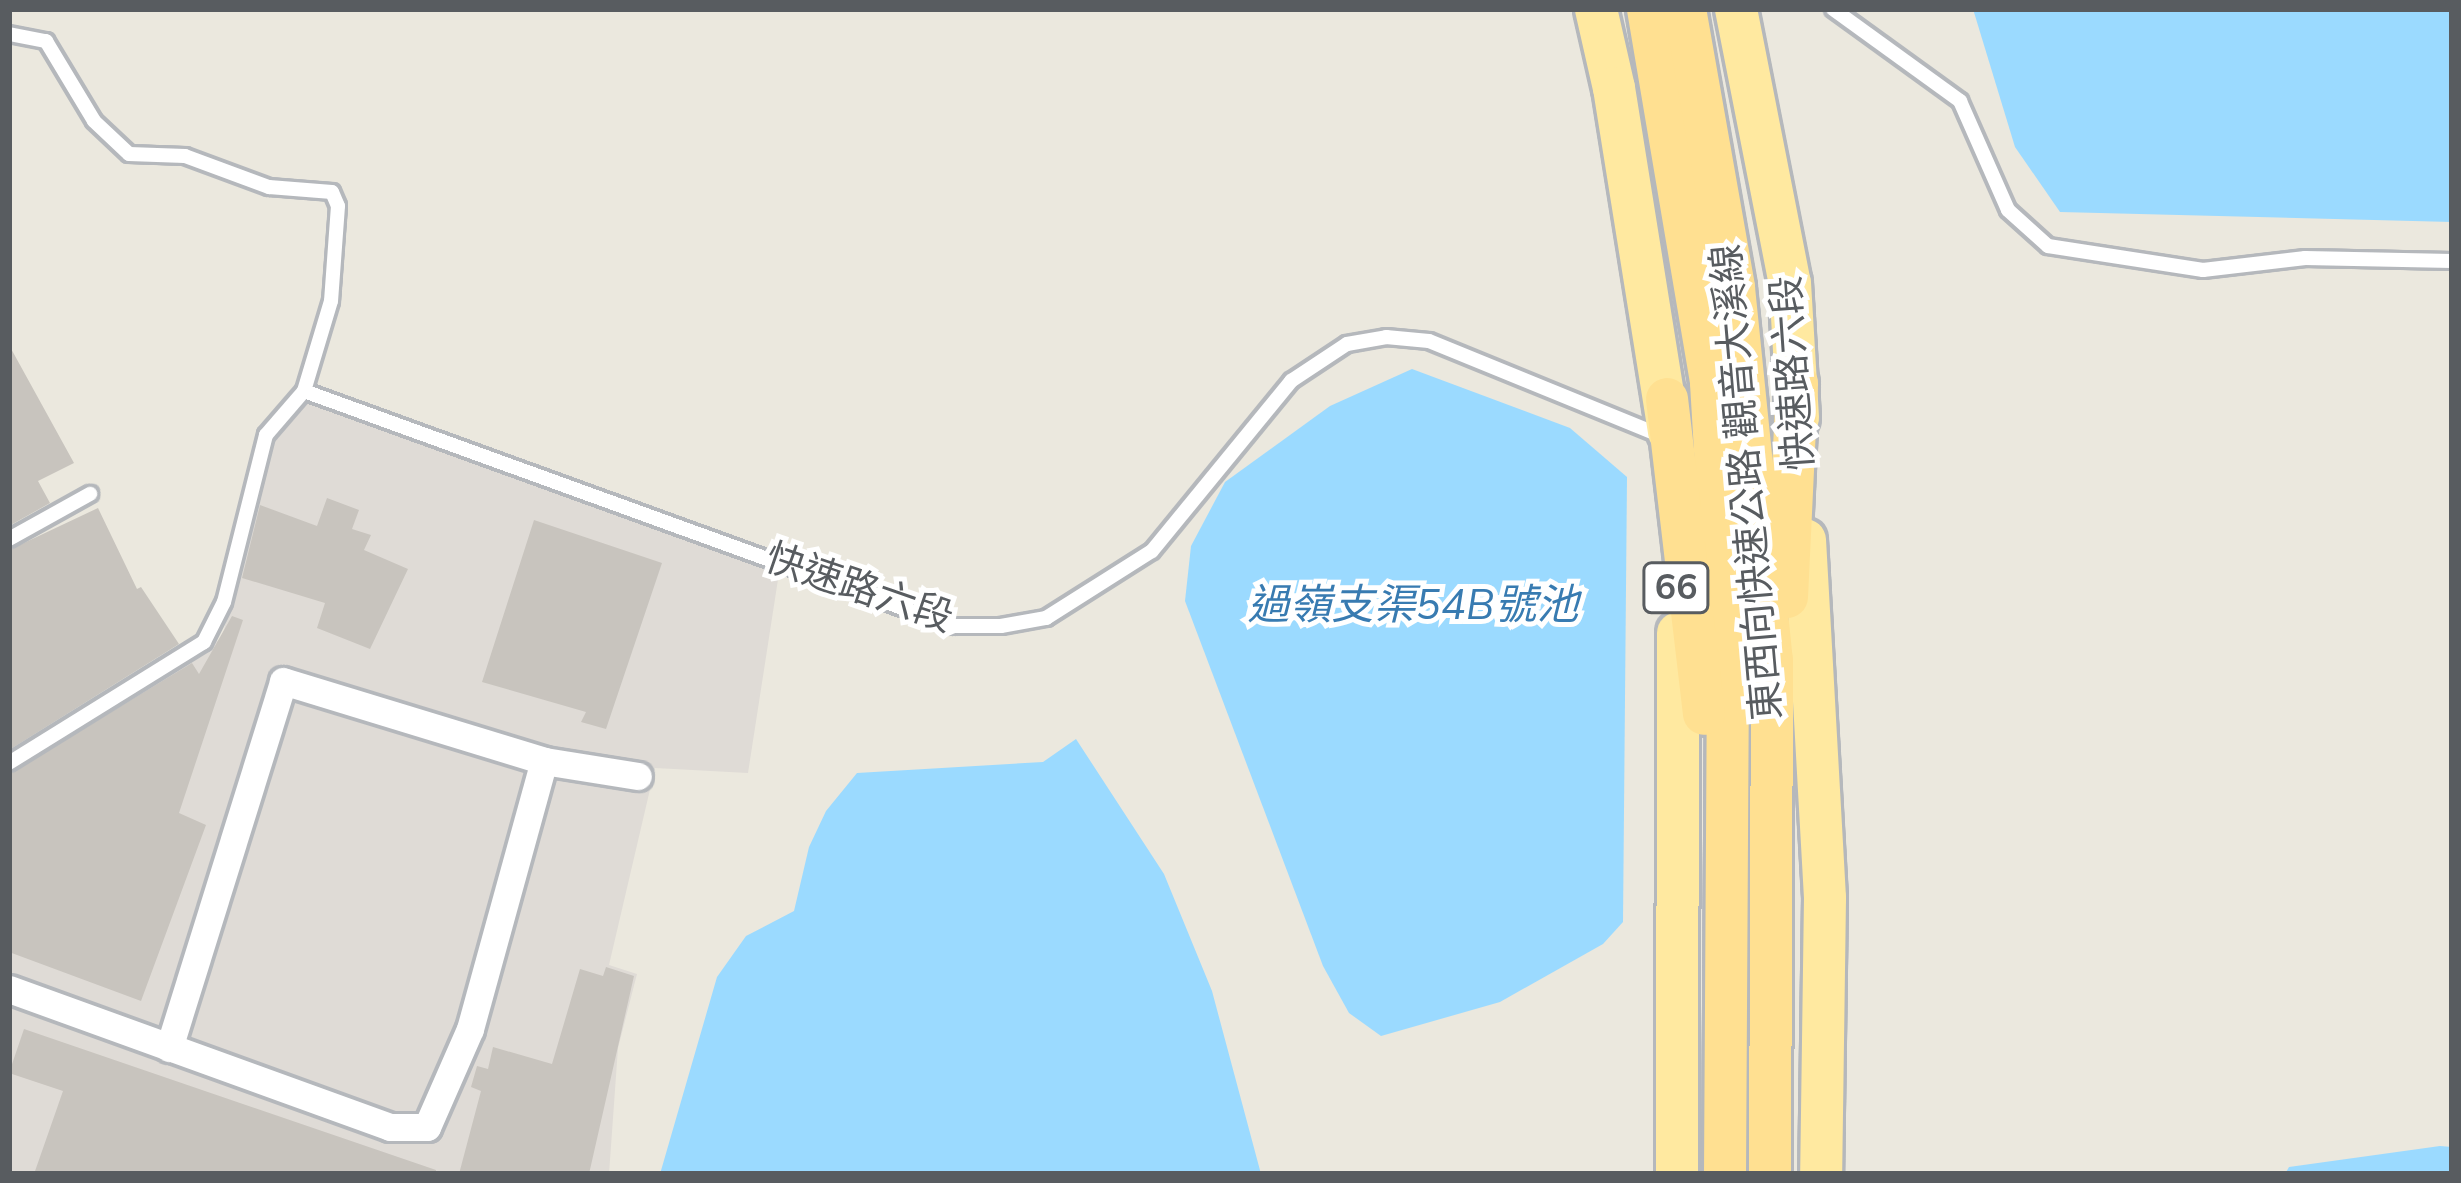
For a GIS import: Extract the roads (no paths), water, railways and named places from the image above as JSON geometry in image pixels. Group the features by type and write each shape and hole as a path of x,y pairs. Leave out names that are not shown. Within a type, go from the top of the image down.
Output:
{"highway":[{"name":"東西向快速公路 觀音大溪線","path":"1648,9 1711,383 1728,670 1725,1174"},
{"name":"東西向快速公路 觀音大溪線","path":"1685,9 1734,289 1770,637 1770,1174"},
{"path":"1773,916 1797,383"},
{"path":"1668,419 1728,916"}],"main road":[{"name":"66","path":"1596,9 1668,419 1680,682 1677,1174"},
{"name":"快速路六段","path":"1736,9 1790,283 1825,898 1821,1174"}],"street":[{"path":"169,1048 283,681 544,760 638,776"},
{"path":"9,989 390,1127 427,1126 470,1029 544,760"}],"lane":[{"path":"1833,9 1960,101 2008,210 2048,246 2203,270 2306,258 2452,261"},
{"path":"9,34 46,41 94,121 129,154 185,156 269,187 338,196 331,301 304,391 266,435 224,602 203,642 9,763"},
{"name":"快速路六段","path":"304,391 952,626 1001,626 1046,618 1152,551 1292,381 1347,344 1386,337 1429,341 1668,419"},
{"path":"9,539 90,494"}],"water":[{"path":"1973,9 2452,9 2452,222 2060,212 2015,147"},
{"name":"過嶺支渠54B號池","path":"1412,369 1570,428 1627,477 1623,922 1603,944 1500,1002 1381,1036 1349,1013 1323,966 1185,601 1191,546 1225,482 1330,406"},
{"path":"1076,739 1164,874 1212,991 1261,1174 660,1174 717,977 746,936 794,911 809,847 826,811 857,773 1043,762"},
{"path":"2452,1147 2452,1174 2285,1174 2289,1167"}]}
